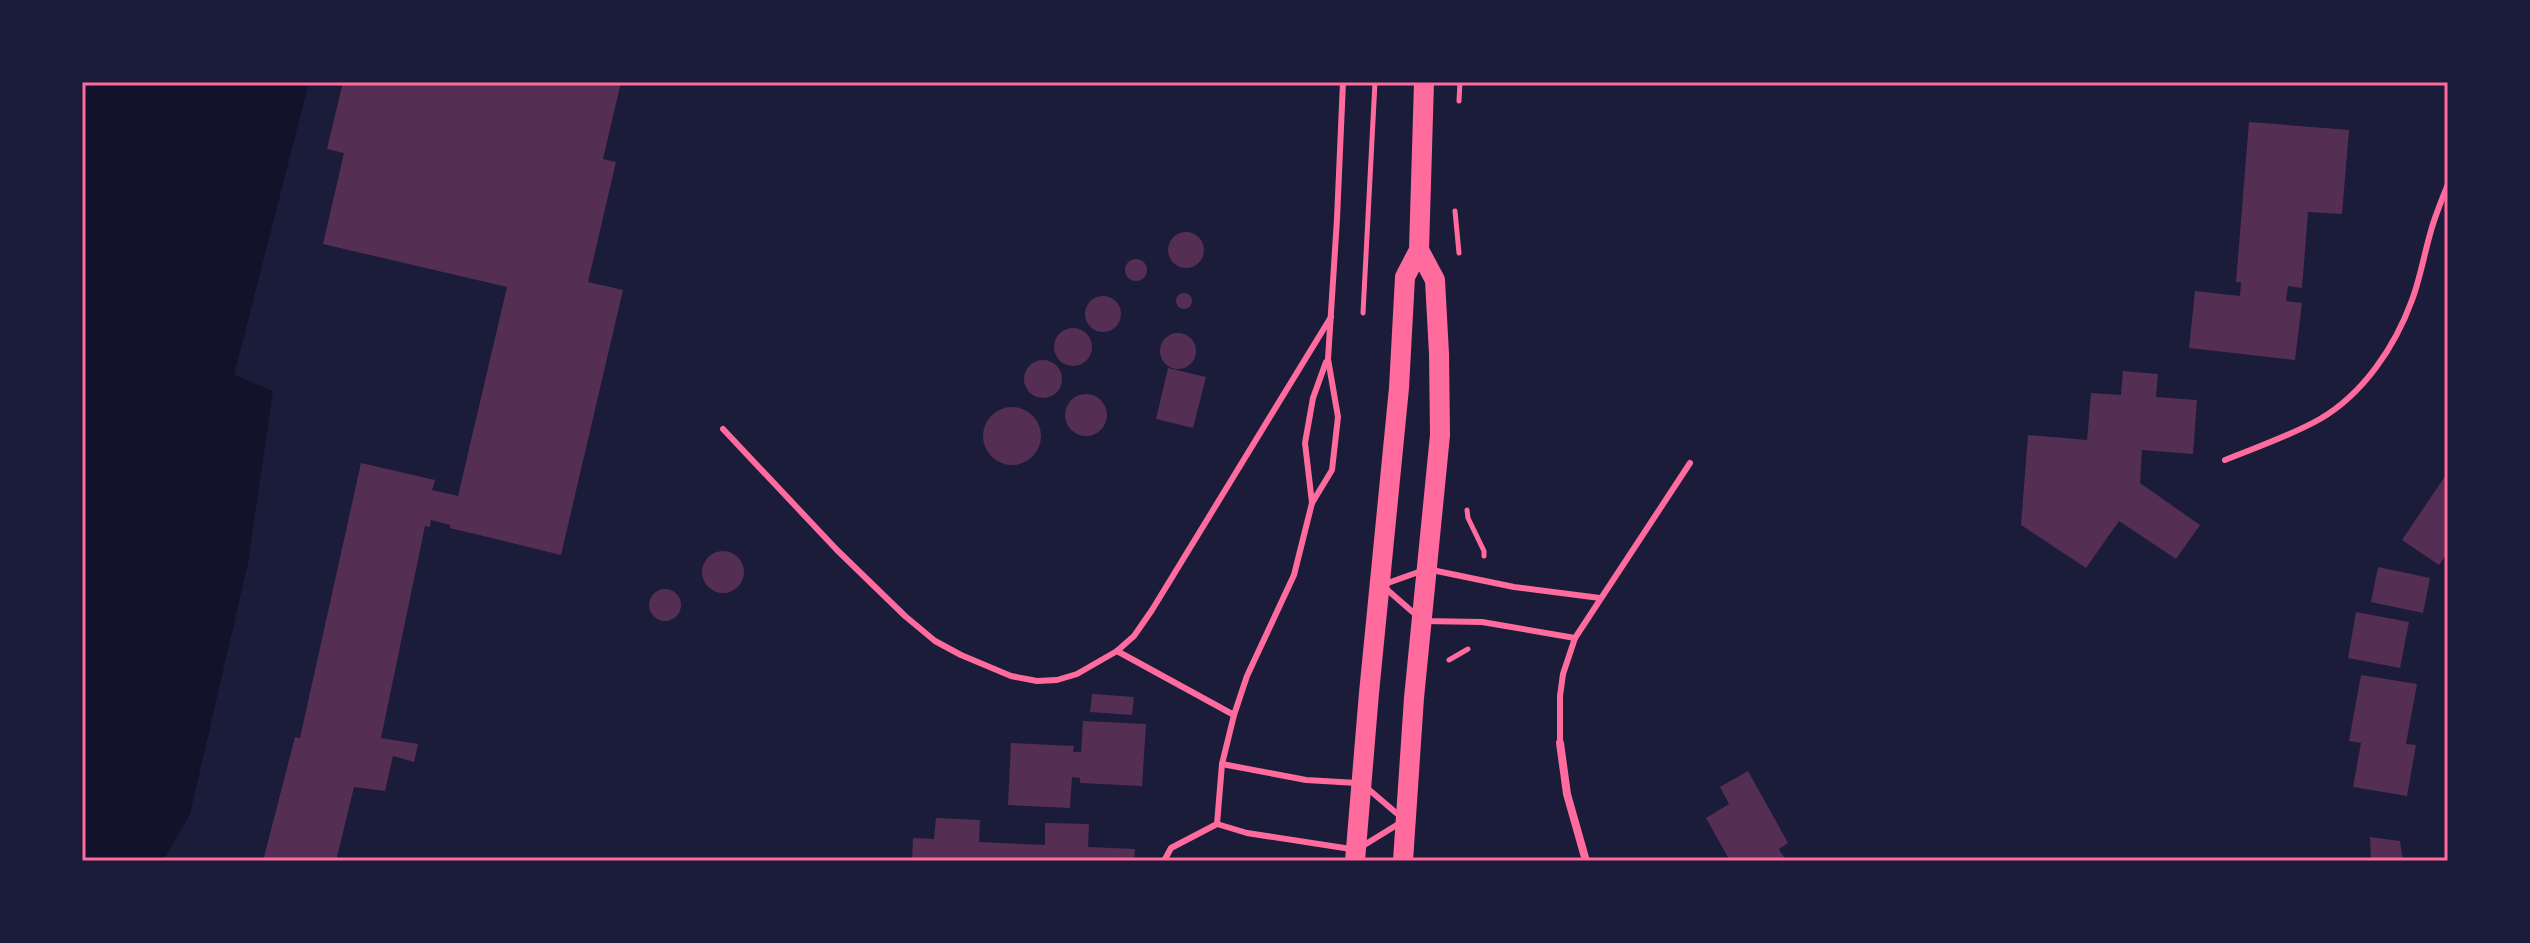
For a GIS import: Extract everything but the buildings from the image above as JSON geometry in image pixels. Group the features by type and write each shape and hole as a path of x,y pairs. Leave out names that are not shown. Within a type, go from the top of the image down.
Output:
{"main road":[{"path":"1356,856 1399,388 1405,277 1419,250 1424,82"},
{"path":"1403,861 1440,435 1435,280 1419,250"}],"street":[{"path":"1560,743 1567,794 1586,861"}],"lane":[{"path":"1217,824 1222,764 1234,715 1247,676 1294,575 1312,503 1332,470 1338,417 1328,359 1343,82"},
{"path":"2225,460 2286,436 2333,411 2368,377 2385,355 2412,300 2448,184"},
{"path":"723,429 837,550 935,641 1011,676 1037,681 1057,680 1077,674 1117,651 1134,636 1331,317"},
{"path":"1312,503 1305,443 1313,398 1328,359"},
{"path":"1560,743 1563,674 1575,638 1690,463"},
{"path":"1381,585 1427,569 1514,587 1600,598"},
{"path":"1381,585 1423,621 1482,622 1575,638"},
{"path":"1117,651 1234,715"},
{"path":"1164,861 1171,848 1217,824 1356,856 1405,820 1361,783 1306,780 1222,764"}],"path":[{"path":"1363,313 1375,82"}],"shaded area":[{"path":"82,82 309,82 234,375 273,391 248,563 190,814 163,861 82,861"}]}
